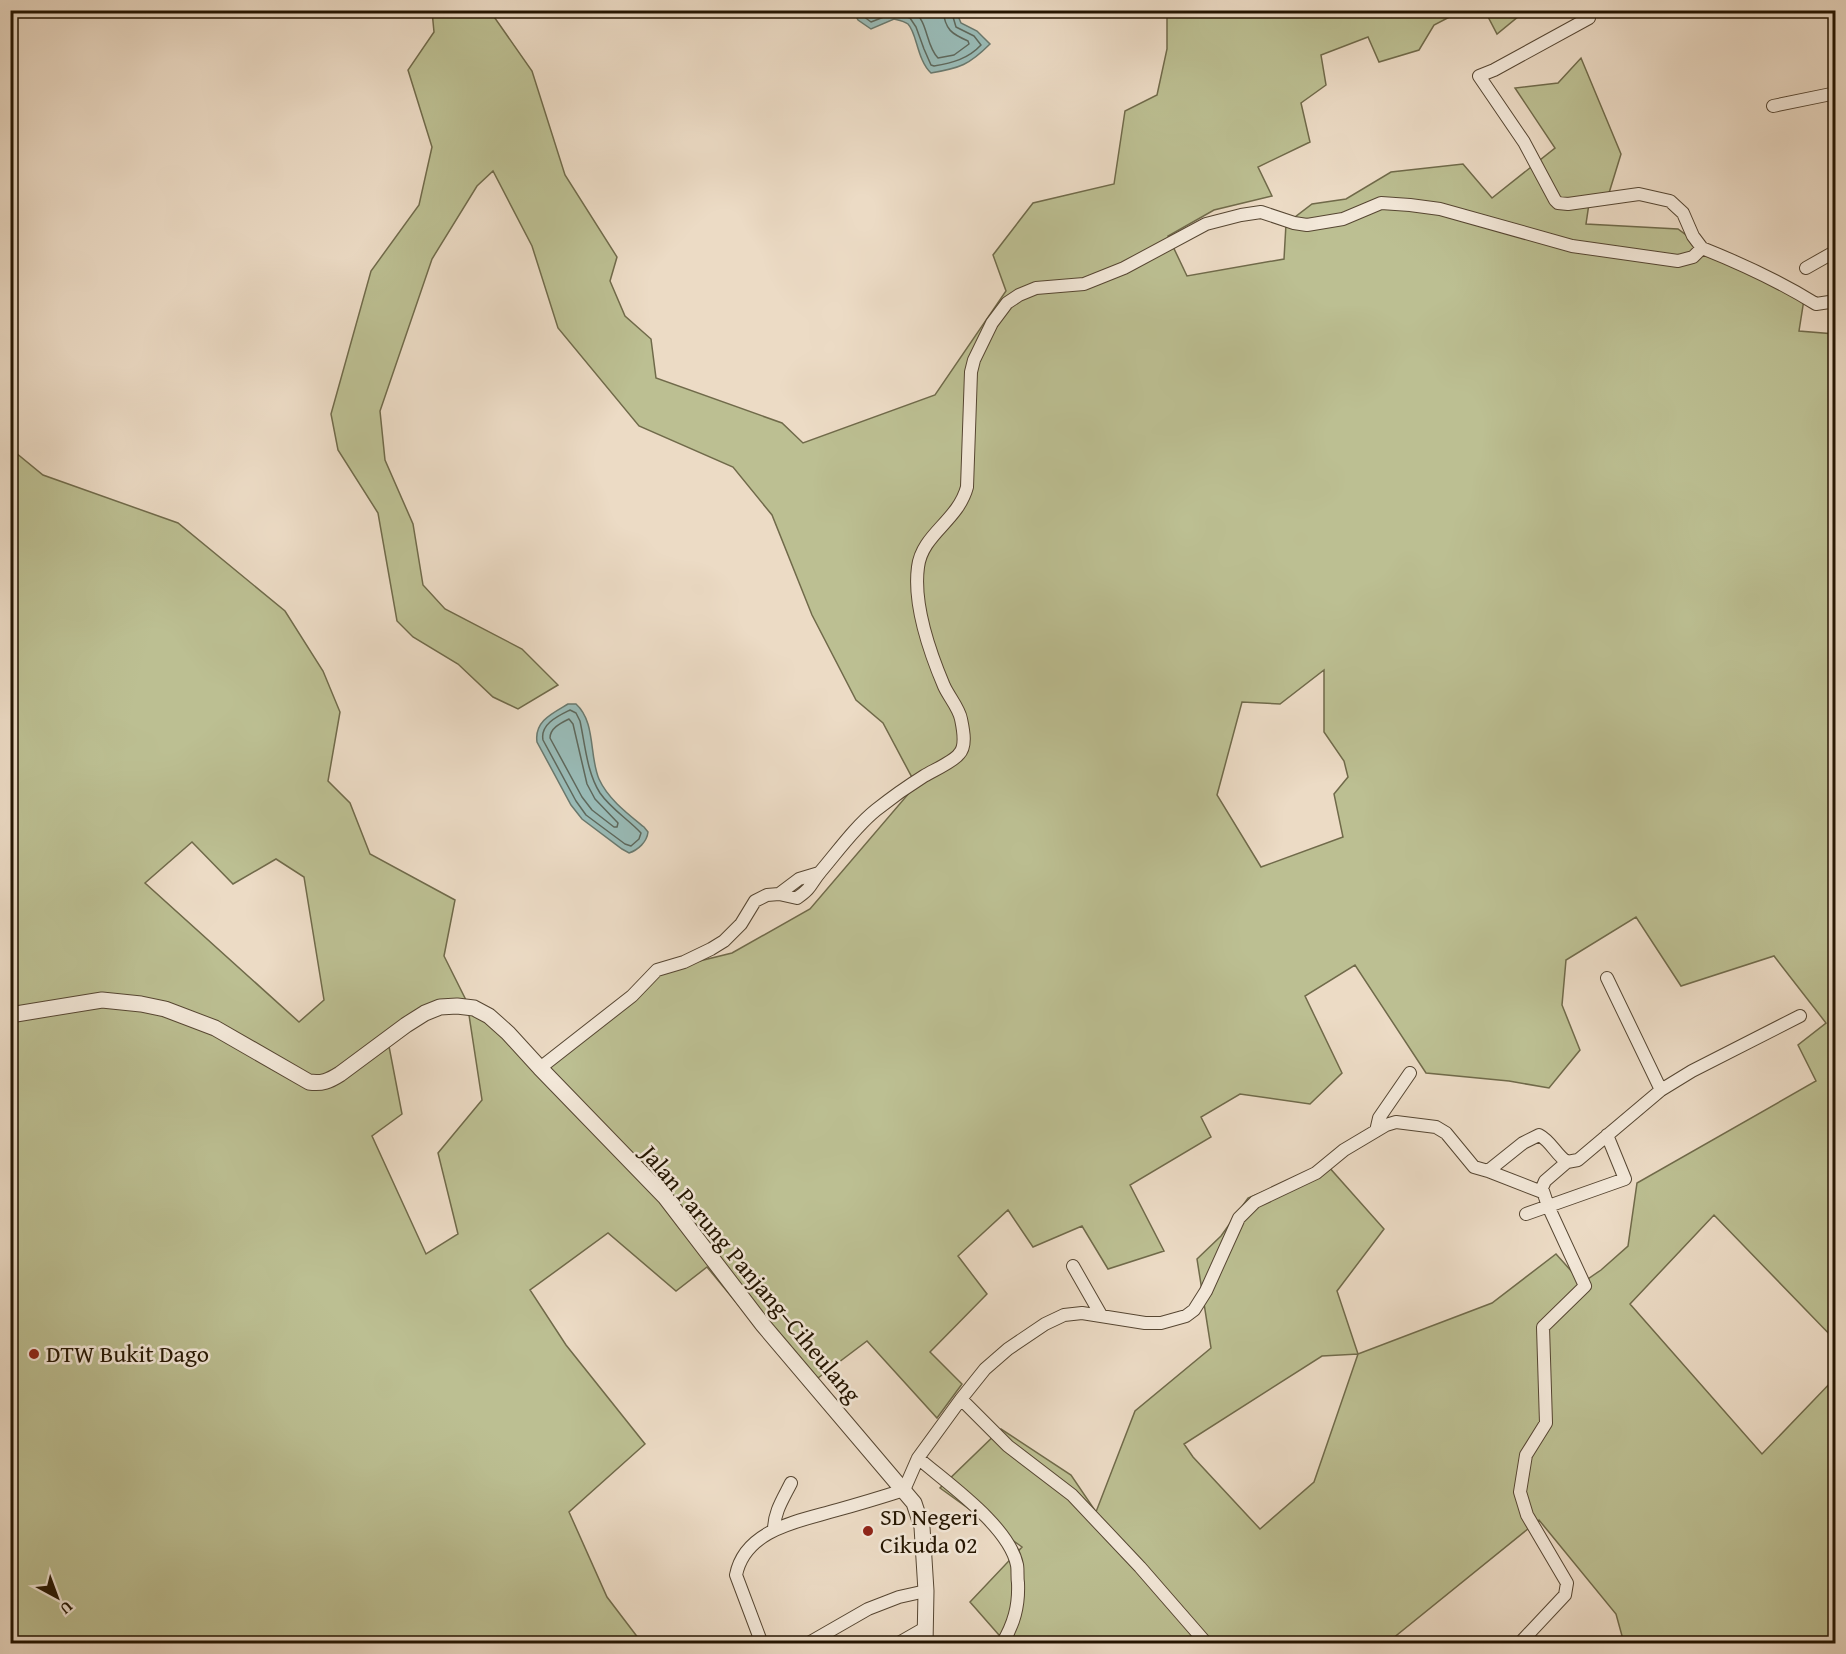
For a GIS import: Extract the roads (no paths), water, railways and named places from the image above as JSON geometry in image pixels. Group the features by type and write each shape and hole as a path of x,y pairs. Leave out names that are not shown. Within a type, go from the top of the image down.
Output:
{"street":[{"path":"1589,18 1479,76 1524,142 1555,200 1558,203 1568,204 1639,194 1670,201 1683,213 1693,236 1702,248 1754,269 1815,304 1836,301"},
{"path":"1773,106 1836,93"},
{"path":"540,1068 632,996 657,970 684,962 724,941 741,924 755,901 767,895 779,894 797,898 810,889 819,873 849,836 875,811 922,777 959,755 964,745 960,716 937,670 927,636 919,604 918,563 924,545 950,518 964,499 967,487 971,372 974,360 992,323 1007,303 1036,288 1084,284 1124,268 1206,224 1261,212 1294,224 1306,225 1343,219 1381,203 1410,205 1440,209 1572,246 1678,261 1693,257 1702,248"},
{"path":"1806,268 1836,250"},
{"path":"1607,978 1661,1090"},
{"name":"Jalan Parung Panjang–Ciheulang","path":"10,1015 102,1000 165,1009 215,1028 309,1082 319,1084 340,1074 425,1013 440,1007 457,1006 474,1008 489,1016 508,1033 664,1197 764,1325 914,1503 922,1527 926,1591 925,1636"},
{"path":"1519,1644 1565,1595 1567,1582 1527,1515 1521,1492 1526,1455 1546,1423 1543,1327 1585,1286 1542,1192 1545,1181 1567,1162 1578,1160 1661,1090 1692,1071 1800,1016"},
{"path":"1376,1131 1378,1118 1410,1073"},
{"path":"762,1644 736,1575 737,1567 753,1544 774,1530 801,1519 904,1490 918,1458 985,1369 1008,1349 1046,1324 1072,1313 1082,1312 1145,1323 1161,1323 1186,1316 1194,1310 1206,1291 1232,1230 1247,1208 1316,1173 1344,1150 1376,1131 1396,1122 1436,1127 1446,1133 1474,1167 1542,1192"},
{"path":"1488,1171 1523,1143 1539,1135 1544,1137 1567,1162"},
{"path":"1526,1214 1625,1179 1607,1136"},
{"path":"1073,1266 1101,1315"},
{"path":"961,1399 1008,1446 1072,1495 1140,1567 1207,1644"},
{"path":"918,1458 993,1522 1008,1543 1017,1564 1019,1595 1015,1620 1002,1644"},
{"path":"774,1530 774,1519 778,1506 791,1483"},
{"path":"807,1644 868,1609 899,1597 926,1591"},
{"path":"897,1644 925,1636"}],"water":[{"path":"853,11 956,11 961,23 977,31 990,44 964,65 931,73 926,68 908,24 894,19 871,29 858,20"},
{"path":"568,704 576,704 587,720 596,770 603,786 619,806 648,832 644,842 632,852 629,853 622,849 582,819 571,805 537,742 538,728 542,723 551,714"}],"place":[{"name":"DTW Bukit Dago","path":"34,1354"},
{"name":"SD Negeri Cikuda 02","path":"868,1531"}]}
